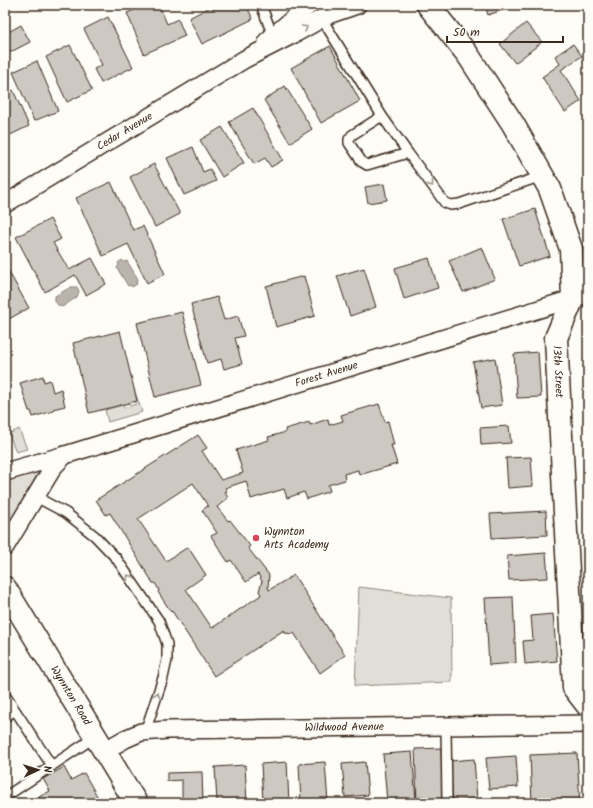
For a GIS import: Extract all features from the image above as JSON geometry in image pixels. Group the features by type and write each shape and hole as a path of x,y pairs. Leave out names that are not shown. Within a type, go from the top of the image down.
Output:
{"main road":[{"name":"13th Street","path":"428,5 468,55 513,124 550,189 571,249 580,296 556,338 574,688 588,706"},
{"name":"Wynnton Road","path":"5,588 136,803"}],"street":[{"path":"245,59 309,5"},
{"path":"245,59 296,34 328,15 357,5"},
{"name":"Cedar Avenue","path":"5,204 245,59"},
{"name":"Forest Avenue","path":"5,472 66,455 580,296"},
{"name":"Forest Avenue","path":"5,546 54,466 66,455"},
{"name":"Wildwood Avenue","path":"100,744 125,739 144,732 176,730 588,724"}],"lane":[{"path":"261,5 273,36"},
{"path":"322,19 382,116 445,203 451,205 459,204 542,176"},
{"path":"382,116 352,135 349,139 362,162 367,165 408,153"},
{"path":"36,496 66,513 95,536 116,558 159,621 167,644 167,660 163,678 144,732"},
{"path":"5,695 52,766"},
{"path":"5,717 15,710"},
{"path":"446,726 447,803"},
{"path":"5,797 52,766 100,744"}],"shaded area":[{"path":"122,260 124,262 127,261 138,279 136,282 137,284 132,287 131,285 128,286 117,268 119,265 118,263"},
{"path":"71,287 77,287 79,291 77,297 62,307 58,305 55,301 55,296"},
{"path":"126,366 142,412 108,422 105,410 122,405 124,408 136,404"},
{"path":"19,429 27,449 16,452 9,434"},
{"path":"36,470 37,475 5,529 5,478"},
{"path":"359,587 451,598 452,682 355,686"}],"building":[{"path":"146,5 159,5 167,24 178,19 185,36 144,54 127,13"},
{"path":"214,5 246,5 253,19 202,44 189,18"},
{"path":"485,5 511,5 512,7 488,15"},
{"path":"108,17 133,67 101,83 94,69 102,65 84,29"},
{"path":"526,23 542,42 515,63 500,44"},
{"path":"21,25 30,42 5,55 5,34"},
{"path":"573,44 582,56 561,70 581,101 565,112 542,77 560,64 555,56"},
{"path":"70,45 92,90 67,102 46,57"},
{"path":"330,46 360,101 321,123 291,68"},
{"path":"37,61 58,111 34,121 13,72"},
{"path":"285,86 312,129 290,143 264,100"},
{"path":"13,90 29,126 6,137 5,93"},
{"path":"253,108 283,160 271,167 265,158 254,164 229,122"},
{"path":"222,127 244,163 222,177 200,140"},
{"path":"193,147 203,172 210,169 216,181 184,195 167,158"},
{"path":"154,164 180,214 155,227 130,177"},
{"path":"111,182 133,230 143,226 165,274 147,283 128,244 103,256 76,198"},
{"path":"384,184 387,200 368,203 365,187"},
{"path":"535,209 550,256 519,266 503,219"},
{"path":"50,219 61,239 53,243 69,270 92,258 106,284 86,295 75,275 45,292 16,237"},
{"path":"482,247 495,279 463,292 449,261"},
{"path":"429,258 438,288 404,299 395,268"},
{"path":"5,265 29,308 5,321"},
{"path":"364,268 376,307 350,316 337,276"},
{"path":"304,276 315,316 276,327 266,286"},
{"path":"217,297 224,320 238,316 244,336 235,338 242,364 224,369 221,359 207,363 191,304"},
{"path":"182,312 201,385 155,397 137,323"},
{"path":"120,331 137,401 89,413 73,343"},
{"path":"538,352 541,397 517,398 514,354"},
{"path":"495,358 502,405 481,408 473,362"},
{"path":"43,376 44,382 50,380 53,392 61,389 65,406 33,417 31,411 29,411 20,383"},
{"path":"379,404 385,422 388,421 394,445 391,445 397,464 359,475 358,470 344,474 345,480 328,485 330,491 307,499 304,492 287,498 284,489 251,499 246,481 225,488 228,498 217,507 228,521 230,520 250,546 248,548 269,575 269,590 294,575 345,655 320,673 294,633 285,633 284,630 214,676 158,592 159,590 155,583 153,583 110,513 106,515 96,500 198,435 207,448 202,451 221,480 243,473 236,450 269,440 268,437 286,432 285,429 309,422 310,425 328,419 329,425 343,421 341,415","holes":["193,483 208,506 202,510 217,533 211,536 228,562 231,560 246,582 258,574 262,581 259,591 261,595 212,628 186,589 206,575 188,547 166,561 138,519"]},
{"path":"509,426 511,443 481,445 480,428"},
{"path":"531,457 533,486 508,488 506,458"},
{"path":"546,511 547,535 492,538 490,514"},
{"path":"546,553 548,578 509,580 507,556"},
{"path":"513,597 516,663 489,665 485,598"},
{"path":"553,614 557,661 525,664 523,641 533,640 531,616"},
{"path":"441,748 443,803 417,803 415,749"},
{"path":"412,752 416,800 387,802 383,754"},
{"path":"577,753 580,803 532,803 530,755"},
{"path":"516,756 518,787 489,789 486,758"},
{"path":"474,759 477,799 453,801 450,761"},
{"path":"287,762 289,803 263,803 261,764"},
{"path":"325,762 328,803 301,803 299,764"},
{"path":"365,762 368,795 345,797 342,764"},
{"path":"245,765 247,803 217,803 215,767"},
{"path":"64,767 71,780 84,773 101,803 28,803 50,791 43,779"},
{"path":"202,772 203,803 182,803 182,780 167,781 167,773"}],"place":[{"name":"Wynnton Arts Academy","path":"256,538"}]}
